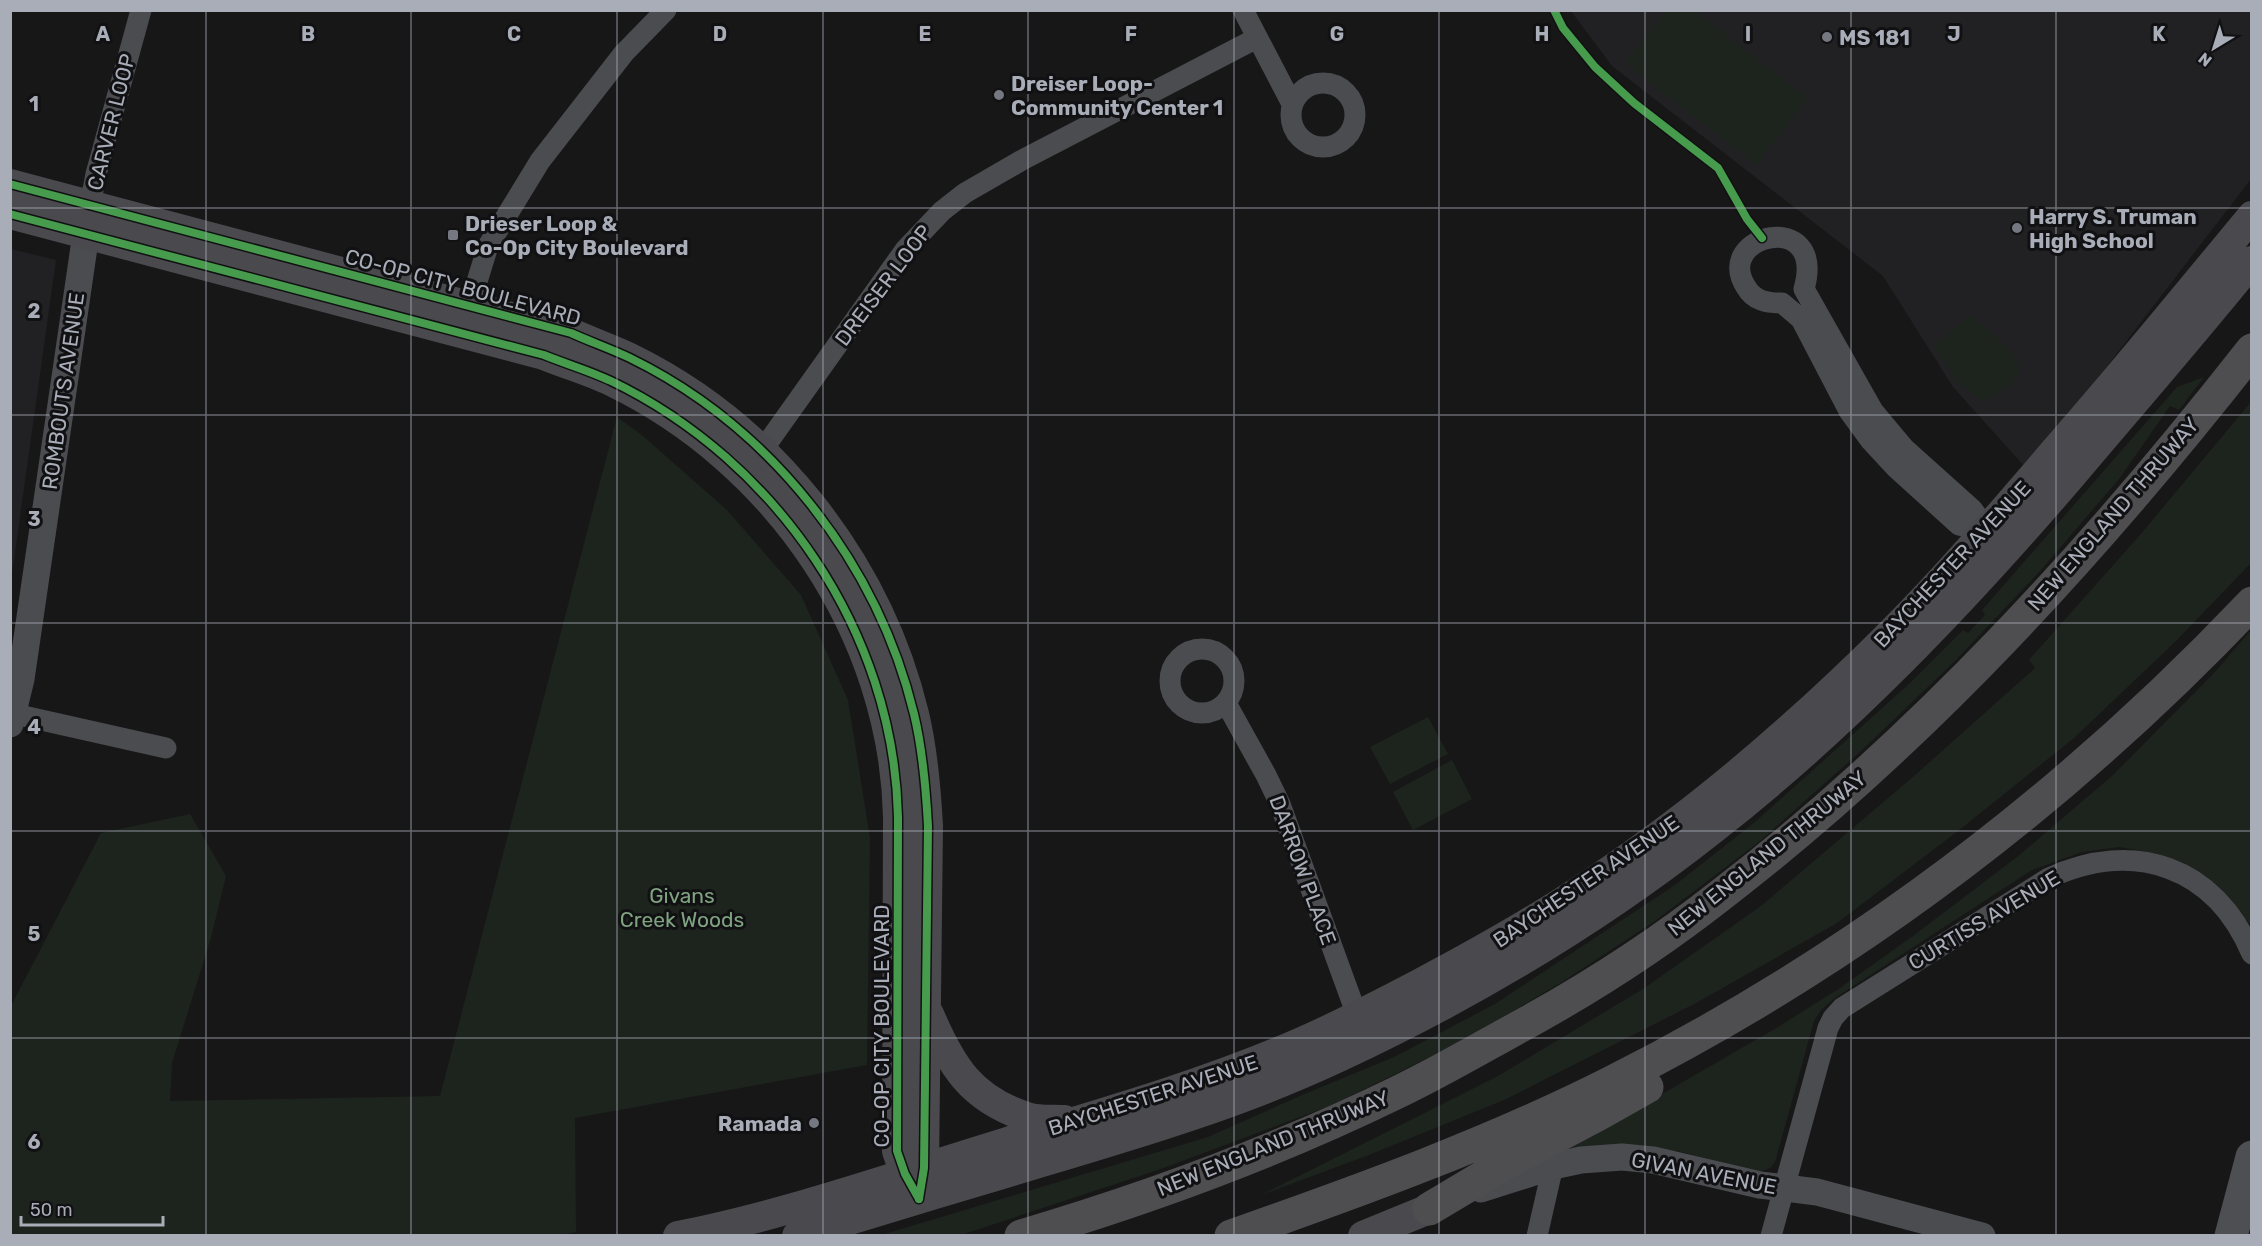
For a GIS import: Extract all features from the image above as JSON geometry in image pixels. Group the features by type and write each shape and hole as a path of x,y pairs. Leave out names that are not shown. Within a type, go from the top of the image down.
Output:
{"highway":[{"name":"NEW ENGLAND THRUWAY","path":"1021,1236 1238,1162 1312,1132 1400,1091 1460,1061 1551,1010 1695,914 1829,806 1934,711 2029,611 2092,540 2190,427 2252,350"},
{"path":"1231,1236 1389,1178 1493,1135 1610,1083 1763,1000 1917,898 2045,799 2133,722 2252,603"},
{"path":"1429,1209 1508,1162 1601,1113 1789,1003 1849,945"}],"main road":[{"name":"CO-OP CITY BOULEVARD","path":"10,184 88,220 466,320 572,333 631,359 703,402 753,463 782,470 811,504 837,541 870,597 885,629 915,715 897,1151 916,1180"},
{"name":"CO-OP CITY BOULEVARD","path":"10,214 88,220"},
{"name":"BAYCHESTER AVENUE","path":"678,1236 1199,1113 1296,1076 1367,1044 1456,998 1535,952 1629,891 1712,830 1792,764 1866,696 1963,599 1996,541 2138,355 2252,216"},
{"name":"BAYCHESTER AVENUE","path":"797,1236 916,1180 1076,1121 1172,1092 1299,1043 1357,1016 1514,932 1574,895 1685,815 1738,772 1817,704 1891,633 1996,541 2171,360 2252,261"},
{"name":"CO-OP CITY BOULEVARD","path":"912,783 928,826 926,1005 916,1180"},
{"path":"926,1005 939,1038 965,1080 985,1097 1029,1118 1076,1121"},
{"path":"2231,1236 2252,1157"},
{"path":"1363,1236 1429,1209"}],"street":[{"name":"CARVER LOOP","path":"88,220 96,174 141,10"},
{"path":"466,320 488,246 540,161 624,53 666,10"},
{"path":"1243,10 1292,104"},
{"name":"DREISER LOOP","path":"753,463 898,259 918,234 942,212 965,194 1024,159 1257,38"},
{"name":"ROMBOUTS AVENUE","path":"11,717 21,680 88,220"},
{"path":"1784,237 1794,242 1802,250 1807,260 1808,271 1804,289 1874,411 1904,448 1972,509 1996,541 1959,525 1895,467 1871,441 1849,411 1801,319 1782,303 1770,303 1750,294 1744,285 1741,263 1752,244 1762,238 1784,237"},
{"name":"DARROW PLACE","path":"1226,703 1280,804 1367,1044"},
{"path":"11,717 166,748"},
{"name":"CURTISS AVENUE","path":"1784,1188 1828,1028 1833,1018 1842,1008 2049,878 2086,863 2120,860 2167,868 2202,885 2220,901 2243,933 2252,954"},
{"name":"GIVAN AVENUE","path":"1429,1209 1507,1179 1553,1166 1581,1160 1622,1157 1653,1160 1760,1185 1817,1192 1982,1236"},
{"path":"1537,1236 1553,1166"},
{"path":"1771,1236 1784,1188"}],"shaded area":[{"name":"Harry S. Truman High School","path":"1571,11 2251,11 2251,179 2042,451 2026,468 1953,387 1883,276 1612,66"},
{"path":"10,249 56,260 11,581"}],"green space":[{"path":"1666,11 1695,11 1808,98 1756,165 1625,63"},
{"path":"1970,315 2002,343 2016,360 2019,368 2011,384 1983,402 1957,381 1934,346"},
{"path":"2204,377 2179,410 2170,406 2119,479 2041,570 1955,661 1862,750 1760,841 1655,921 1562,982 1464,1040 1332,1105 1158,1170 961,1235 878,1236 1208,1137 1394,1057 1495,1004 1675,885 1755,822 1909,684 1963,630 1968,633 1985,615 1982,610 2177,387"},
{"path":"2251,402 2251,563 2176,641 2074,738 1958,831 1837,923 1698,1002 1504,1100 1369,1155 1261,1195 1498,1076 1643,989 1761,906 1914,776 2035,668 2029,660 2140,535"},
{"name":"Givans Creek Woods","path":"617,417 643,436 727,510 801,595 848,700 870,838 867,1065 575,1118 576,1232 557,1236 11,1235 11,1006 101,833 190,814 226,876 211,938 172,1063 170,1101 440,1096"},
{"path":"2251,630 2251,926 2226,895 2199,872 2159,854 2119,847 2082,852 2032,870 1835,998 1821,1010 1814,1021 1775,1162 1770,1168 1759,1172 1677,1151 1598,1146 1567,1149 1778,1027 1840,988 1913,936 2017,857 2113,775 2216,671"},
{"path":"1428,717 1448,754 1390,784 1370,747"},
{"path":"1452,760 1472,799 1413,830 1393,792"}],"cycle path":[{"path":"1554,10 1563,28 1595,67 1634,103 1718,168 1747,219 1762,238"},
{"path":"10,184 571,333 630,358 681,387 729,421 772,461 811,505 845,553 874,604 897,658 917,728 924,770 928,826 924,1168 919,1199"},
{"path":"10,214 544,355 611,381 671,415 725,457 774,505 815,560 849,619 875,682 891,748 898,817 897,1151 905,1174 919,1199"}],"place":[{"name":"MS 181","path":"1827,37"},
{"name":"Dreiser Loop- Community Center 1","path":"999,95"},
{"name":"Harry S. Truman High School","path":"2017,228"},
{"name":"Drieser Loop & Co-Op City Boulevard","path":"453,235"},
{"name":"Ramada","path":"814,1123"}]}
